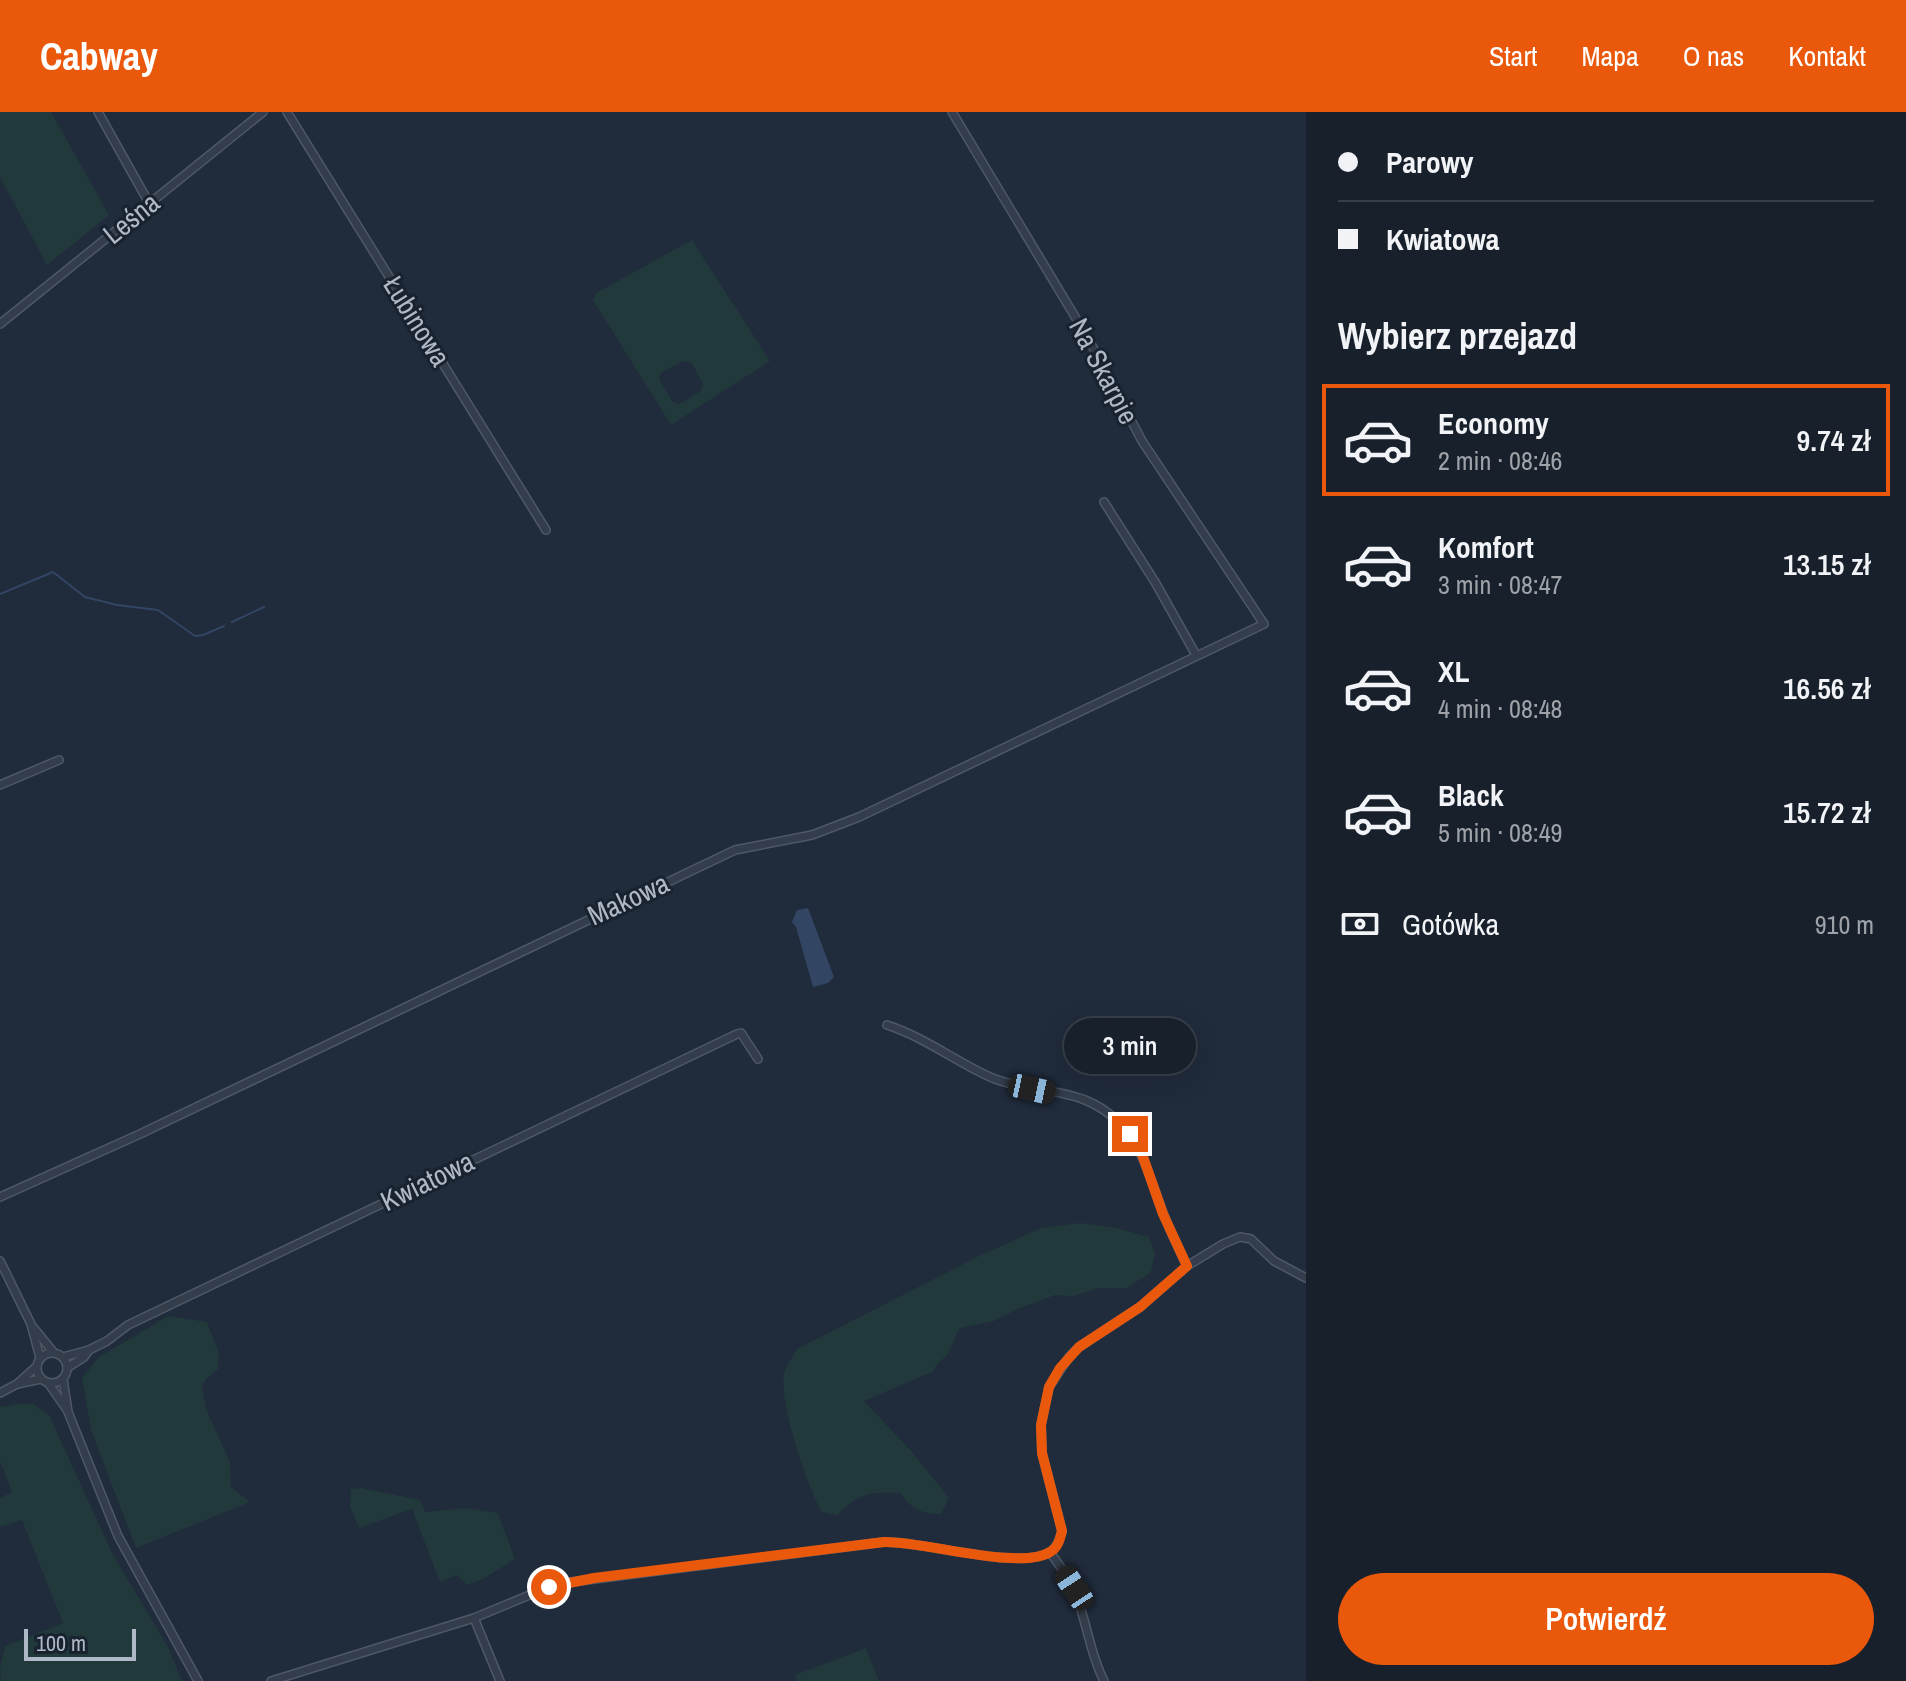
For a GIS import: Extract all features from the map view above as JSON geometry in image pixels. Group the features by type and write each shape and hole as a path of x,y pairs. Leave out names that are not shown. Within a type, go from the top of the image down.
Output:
{"street":[{"path":"98,112 149,203"},
{"name":"Leśna","path":"0,324 263,112"},
{"name":"Łubinowa","path":"287,112 546,530"},
{"name":"Na Skarpie","path":"952,112 1089,340 1142,441 1264,624"},
{"path":"1104,502 1155,582 1196,655"},
{"name":"Makowa","path":"0,1197 140,1134 735,850 812,835 859,817 1264,624"},
{"path":"0,785 59,760"},
{"path":"887,1025 929,1043 991,1077 1082,1099 1100,1107 1130,1134 1142,1154 1163,1214 1187,1266"},
{"name":"Kwiatowa","path":"63,1357 89,1350 128,1325 737,1034 741,1033 758,1059"},
{"path":"271,1681 474,1618 549,1587 571,1582 884,1542 905,1541 975,1555 1025,1558 1050,1552 1058,1543 1062,1531 1042,1453 1041,1425 1049,1387 1060,1368 1079,1347 1140,1307 1187,1266 1240,1237 1251,1239 1274,1261 1306,1278"},
{"path":"0,1261 31,1324 54,1353 63,1357 67,1368 63,1379 68,1412 124,1549 198,1681"},
{"path":"31,1324 45,1382 68,1412"},
{"name":"Kwiatowa","path":"67,1368 89,1350"},
{"path":"0,1393 17,1384 38,1362 54,1353"},
{"path":"17,1384 63,1379"},
{"path":"1050,1552 1074,1588 1087,1628 1087,1639 1104,1681"},
{"path":"474,1618 500,1681"}],"green space":[{"path":"0,112 51,112 109,215 47,265 0,177"},
{"path":"692,240 770,361 671,425 593,300 596,293","holes":["683,361 691,362 703,384 701,391 679,404 673,402 659,379 661,373"]},
{"path":"1080,1223 1117,1228 1149,1237 1155,1254 1151,1272 1127,1288 1099,1288 1073,1296 1055,1295 994,1321 960,1328 949,1352 934,1371 864,1401 912,1452 949,1498 941,1514 918,1510 900,1493 859,1498 837,1515 822,1512 802,1464 785,1401 785,1371 797,1349 979,1256 1041,1228"},
{"path":"168,1316 207,1322 219,1353 218,1369 202,1387 206,1409 230,1462 231,1487 250,1502 136,1548 91,1430 82,1378 99,1357"},
{"path":"33,1404 49,1415 112,1553 168,1647 182,1681 1,1681 0,1668 5,1646 63,1623 22,1520 0,1525 0,1498 12,1492 0,1461 0,1407"},
{"path":"361,1488 420,1500 425,1512 466,1508 498,1513 515,1559 467,1585 457,1575 440,1582 412,1509 359,1528 350,1507 351,1489"},
{"path":"866,1648 879,1681 797,1681 795,1675"}],"water":[{"path":"808,908 834,977 828,983 813,987 792,922 797,910"}],"waterway":[{"path":"0,594 53,572 85,597 158,610 195,636 224,626"},
{"path":"232,622 264,607"}],"route":[{"path":"549,1587 594,1578 884,1542 905,1541 987,1556 1025,1558 1050,1552 1058,1543 1062,1531 1042,1453 1042,1412 1049,1387 1060,1368 1079,1347 1140,1307 1187,1266 1163,1214 1142,1154 1130,1134"}]}
